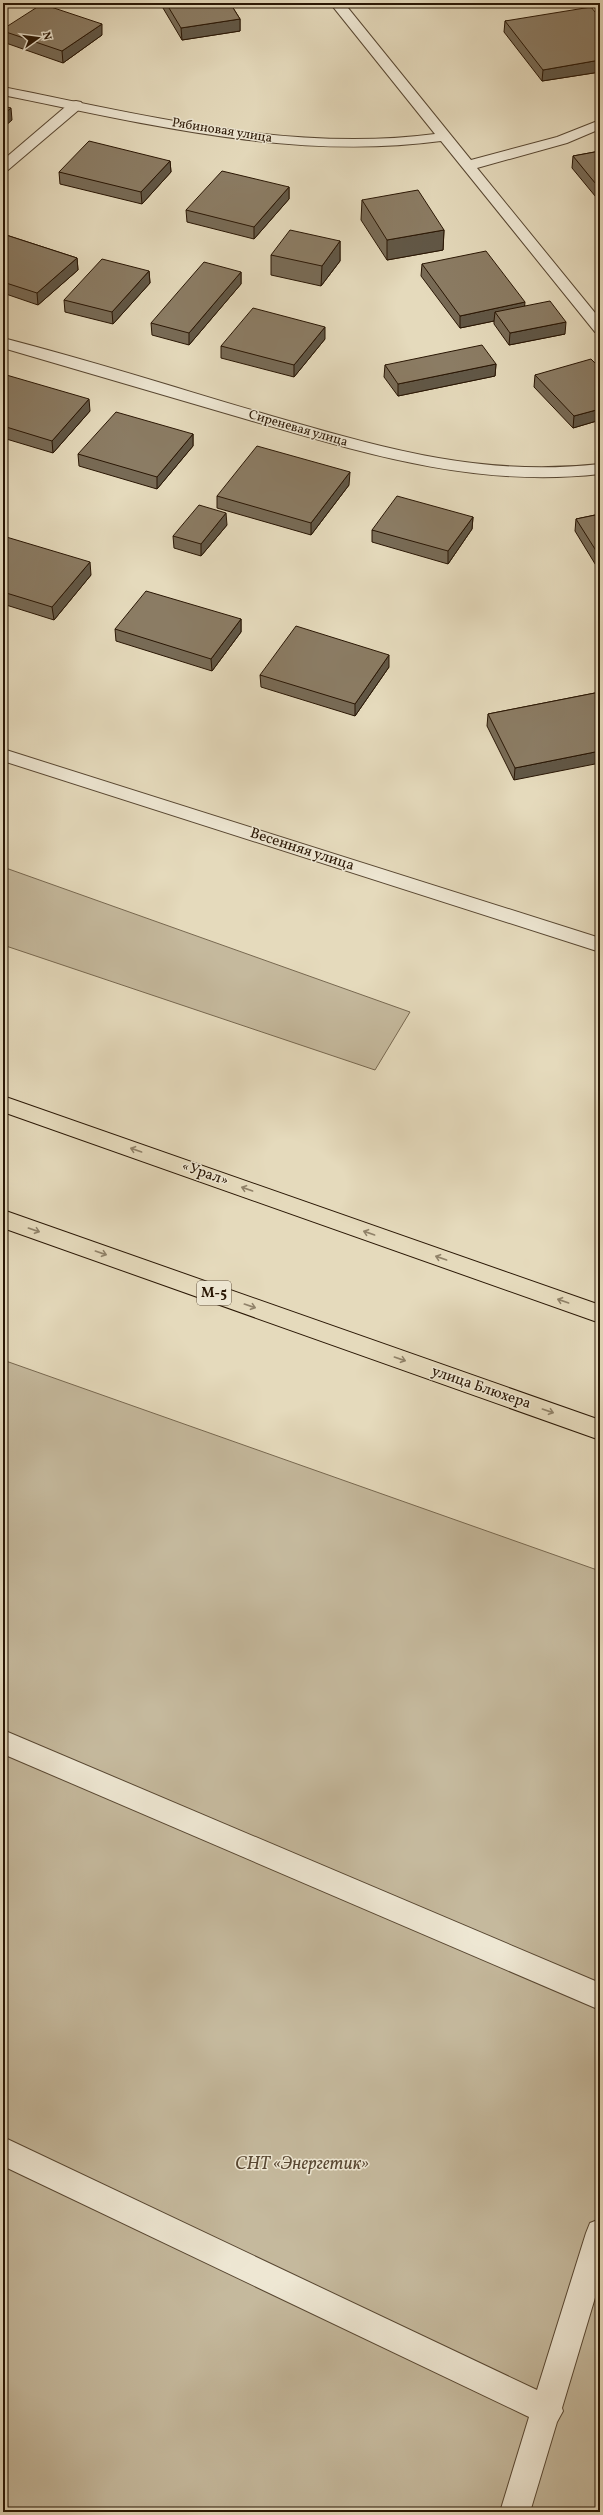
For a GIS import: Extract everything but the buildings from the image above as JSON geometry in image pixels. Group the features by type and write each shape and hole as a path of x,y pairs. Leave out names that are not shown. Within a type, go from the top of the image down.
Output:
{"main road":[{"name":"«Урал»","path":"3,1104 600,1314"},
{"name":"улица Блюхера","path":"3,1219 600,1430"}],"street":[{"path":"337,3 443,137 600,329"},
{"name":"Рябиновая улица","path":"3,91 254,138 333,145 388,145 443,137"},
{"path":"3,167 76,105"},
{"path":"467,166 562,140 600,124"},
{"name":"Сиреневая улица","path":"3,343 378,452 425,462 485,471 542,474 600,469"},
{"name":"Весенняя улица","path":"3,755 600,945"},
{"path":"3,1742 600,1996"},
{"path":"3,2151 548,2411"},
{"path":"515,2512 548,2411 600,2233"}],"green space":[{"path":"3,867 410,1012 375,1070 3,945"},
{"name":"СНТ «Энергетик»","path":"3,1360 600,1571 600,2512 3,2512"}]}
